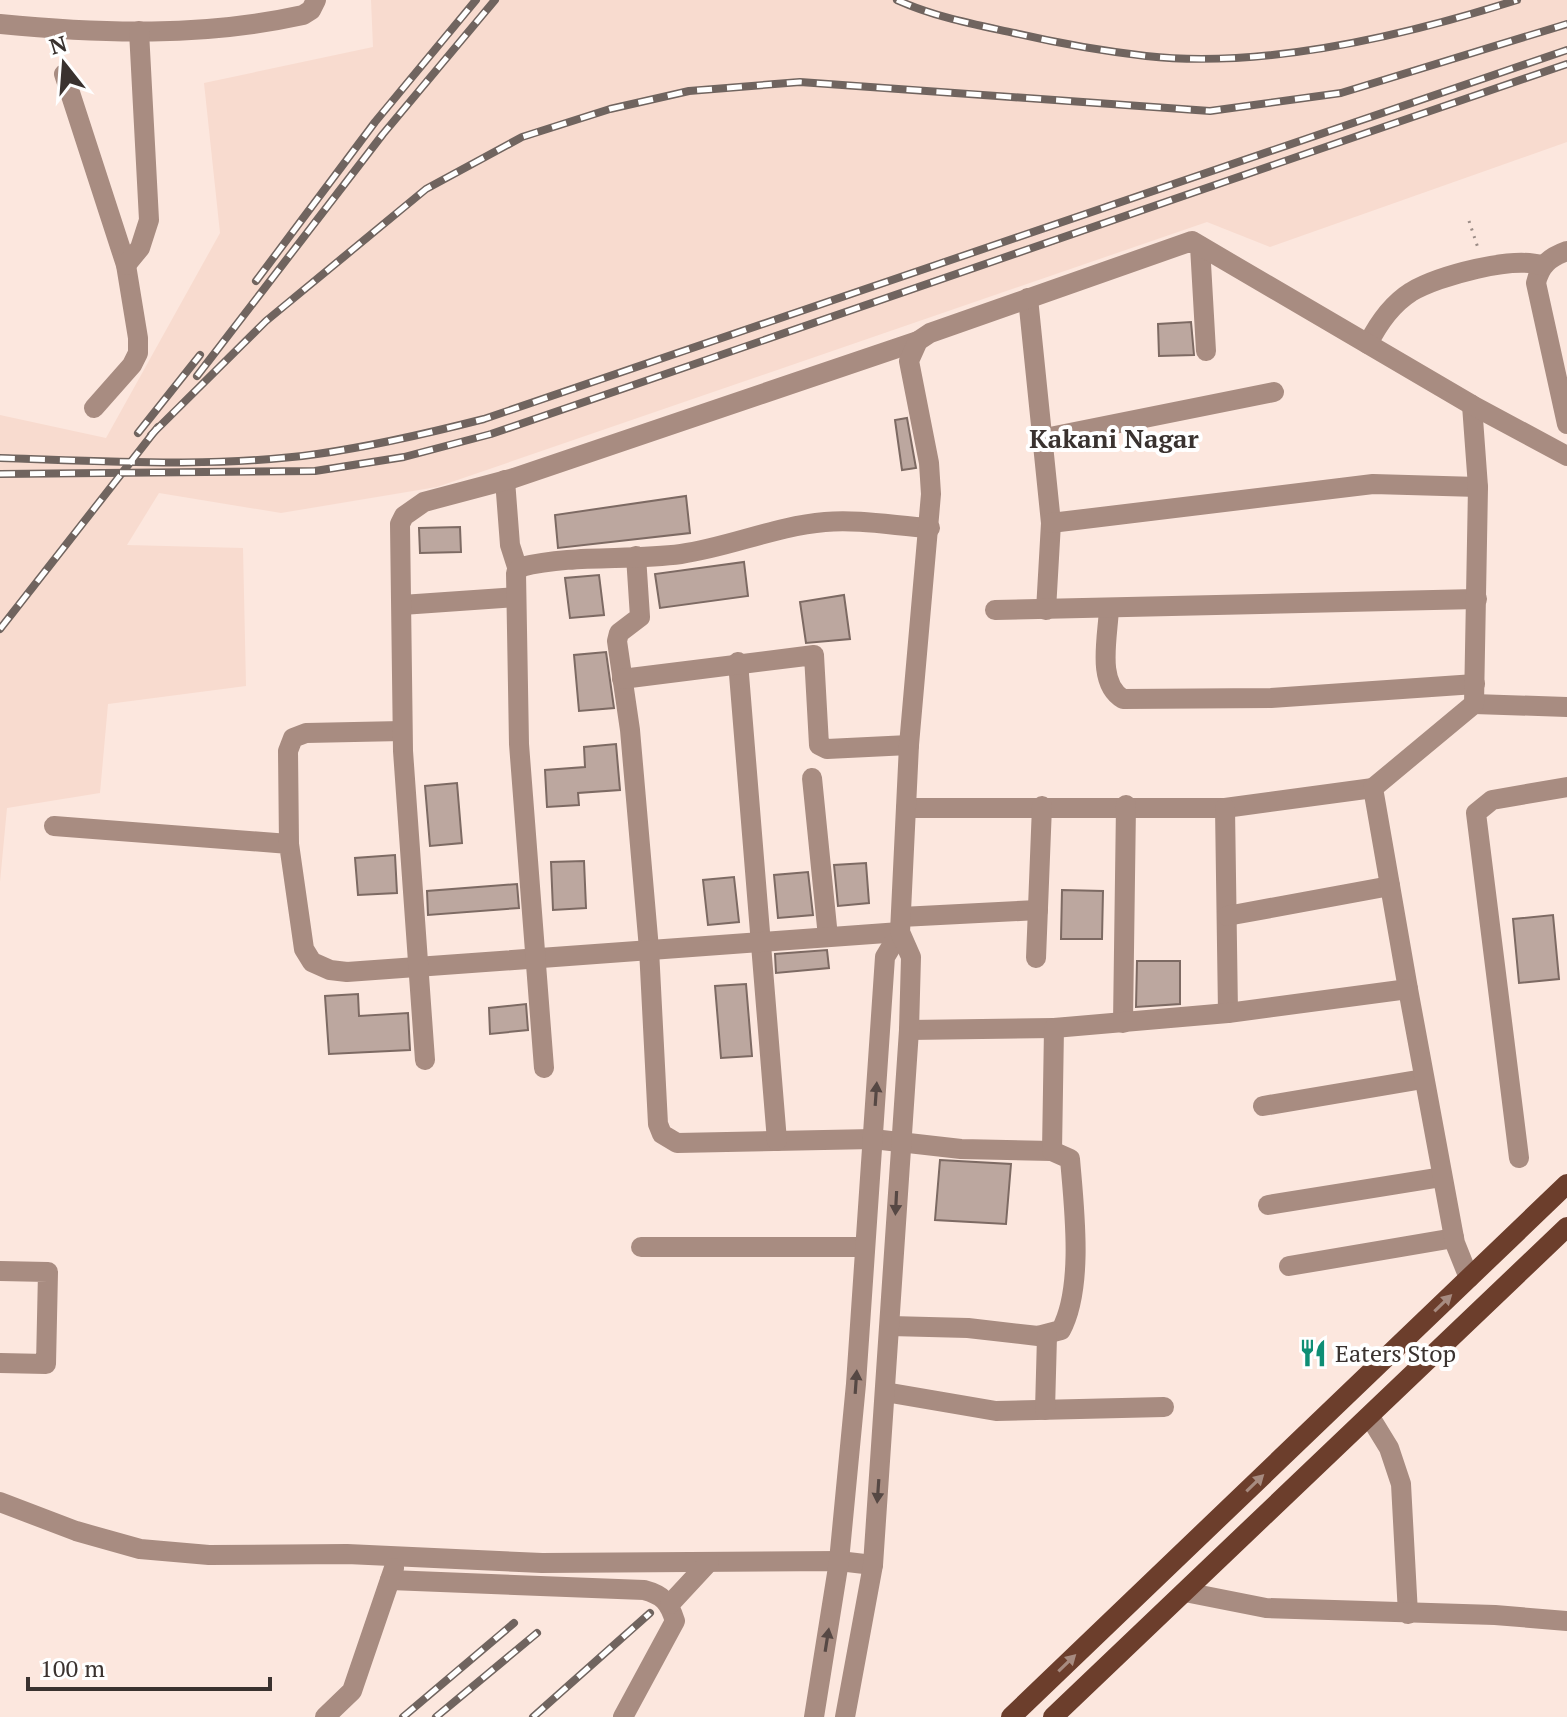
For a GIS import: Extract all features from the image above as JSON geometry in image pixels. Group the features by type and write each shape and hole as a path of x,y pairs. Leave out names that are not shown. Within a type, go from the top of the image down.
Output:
{"main road":[{"path":"1011,1717 1567,1184"},
{"path":"1053,1717 1567,1227"}],"street":[{"path":"0,24 139,31 200,30 279,21 303,15 311,10 316,0"},
{"path":"126,265 140,248 149,220 139,31"},
{"path":"64,74 126,265 138,353 132,365 94,408"},
{"path":"425,1060 402,731 400,524 404,516 424,502 505,480 918,341 930,333 1192,241 1472,405 1567,456"},
{"path":"1200,246 1206,351"},
{"path":"1567,251 1554,256 1543,266 1536,283 1567,424"},
{"path":"1368,344 1378,325 1413,291 1510,262 1543,266"},
{"path":"1028,298 1045,438 1051,523 1046,610"},
{"path":"845,1717 873,1565 909,1030 911,957 900,925 909,745 930,528 929,463 909,361 918,341"},
{"path":"1045,438 1274,392"},
{"path":"906,808 1126,805 1225,808 1373,788 1475,694 1478,487 1472,405"},
{"path":"505,480 510,545 518,570 519,744 544,1068"},
{"path":"1051,523 1373,484 1478,487"},
{"path":"518,570 555,561 726,547 783,529 828,521 930,528"},
{"path":"636,556 640,617 619,633 649,949 658,1124 662,1134 677,1143 900,1140 961,1149 1052,1151 1070,1159 1077,1236 1068,1315 1061,1330 1047,1336 968,1328 890,1326"},
{"path":"402,605 516,597"},
{"path":"995,610 1477,599"},
{"path":"1109,608 1107,681 1114,693 1123,699 1475,694 1567,707"},
{"path":"622,679 738,662 814,655 819,745 827,749 909,745"},
{"path":"738,662 777,1141"},
{"path":"402,731 306,733 293,738 288,751 289,844 299,926 312,962 330,970 418,968 828,937 900,925 1038,910"},
{"path":"812,778 828,937"},
{"path":"1519,1158 1476,813 1492,800 1567,787"},
{"path":"1373,788 1442,1177 1454,1238 1469,1278"},
{"path":"1123,1023 1126,805"},
{"path":"1036,958 1042,806"},
{"path":"1225,808 1228,1013"},
{"path":"54,826 289,844"},
{"path":"1227,916 1390,886"},
{"path":"814,1717 839,1561 885,957 900,925"},
{"path":"909,1030 1054,1028 1123,1023 1228,1013 1408,989"},
{"path":"1052,1151 1054,1028"},
{"path":"1263,1106 1423,1079"},
{"path":"1268,1205 1442,1177"},
{"path":"1289,1266 1454,1238"},
{"path":"641,1247 865,1247"},
{"path":"0,1271 48,1272 46,1364 0,1363"},
{"path":"1045,1410 1047,1336"},
{"path":"885,1392 996,1411 1164,1407"},
{"path":"1370,1417 1389,1448 1401,1484 1408,1614"},
{"path":"0,1502 76,1531 140,1549 209,1555 347,1554 528,1562 839,1561 873,1565"},
{"path":"325,1717 352,1691 397,1557"},
{"path":"670,1604 709,1562"},
{"path":"390,1580 644,1590 660,1594 670,1604 675,1621 623,1717"},
{"path":"1185,1592 1266,1608 1495,1615 1567,1621"}],"path":[{"path":"1469,221 1485,268"}],"shaded area":[{"path":"371,0 1567,0 1567,142 1270,247 1207,222 437,487 281,513 159,493 127,545 243,548 246,686 108,704 100,793 7,808 0,882 0,415 106,438 220,233 204,83 373,47"}],"building":[{"path":"1191,322 1194,355 1159,356 1158,324"},
{"path":"907,418 916,468 902,470 895,420"},
{"path":"686,496 690,533 558,548 555,515"},
{"path":"460,527 461,552 420,553 419,528"},
{"path":"744,562 748,596 660,608 655,574"},
{"path":"599,575 604,615 570,618 565,578"},
{"path":"844,595 850,639 806,643 800,602"},
{"path":"606,652 614,708 579,711 574,655"},
{"path":"616,744 620,790 578,793 579,805 547,807 545,770 585,767 584,747"},
{"path":"457,783 462,843 430,846 425,786"},
{"path":"395,855 397,893 358,895 355,858"},
{"path":"584,861 586,908 553,910 551,862"},
{"path":"866,863 869,903 838,906 834,865"},
{"path":"808,872 813,915 778,918 774,875"},
{"path":"734,877 739,922 708,925 703,880"},
{"path":"517,884 519,908 428,915 427,891"},
{"path":"1062,890 1103,891 1102,939 1061,939"},
{"path":"1553,915 1559,979 1519,983 1513,919"},
{"path":"827,950 829,968 776,973 775,954"},
{"path":"1137,961 1180,961 1180,1004 1136,1007"},
{"path":"746,984 752,1056 721,1058 715,986"},
{"path":"358,994 359,1016 408,1013 410,1050 329,1054 325,996"},
{"path":"526,1004 528,1030 490,1034 489,1008"},
{"path":"940,1160 1011,1164 1006,1224 935,1220"}],"railway":[{"path":"256,281 375,122 476,0"},
{"path":"197,376 383,134 495,0"},
{"path":"897,0 954,20 1047,40 1129,54 1191,59 1238,58 1334,46 1428,26 1517,0"},
{"path":"151,435 266,321 426,189 522,137 610,109 689,91 800,82 1210,111 1341,93 1567,24"},
{"path":"0,458 159,462 279,458 380,443 484,419 1567,50"},
{"path":"0,474 315,471 404,457 491,434 1567,64"},
{"path":"138,433 200,355"},
{"path":"0,629 158,427"},
{"path":"533,1717 650,1613"},
{"path":"403,1717 514,1623"},
{"path":"436,1717 537,1633"}],"place":[{"name":"Eaters Stop","path":"1313,1353"}],"district":[{"name":"Kakani Nagar","path":"1114,438"}]}
